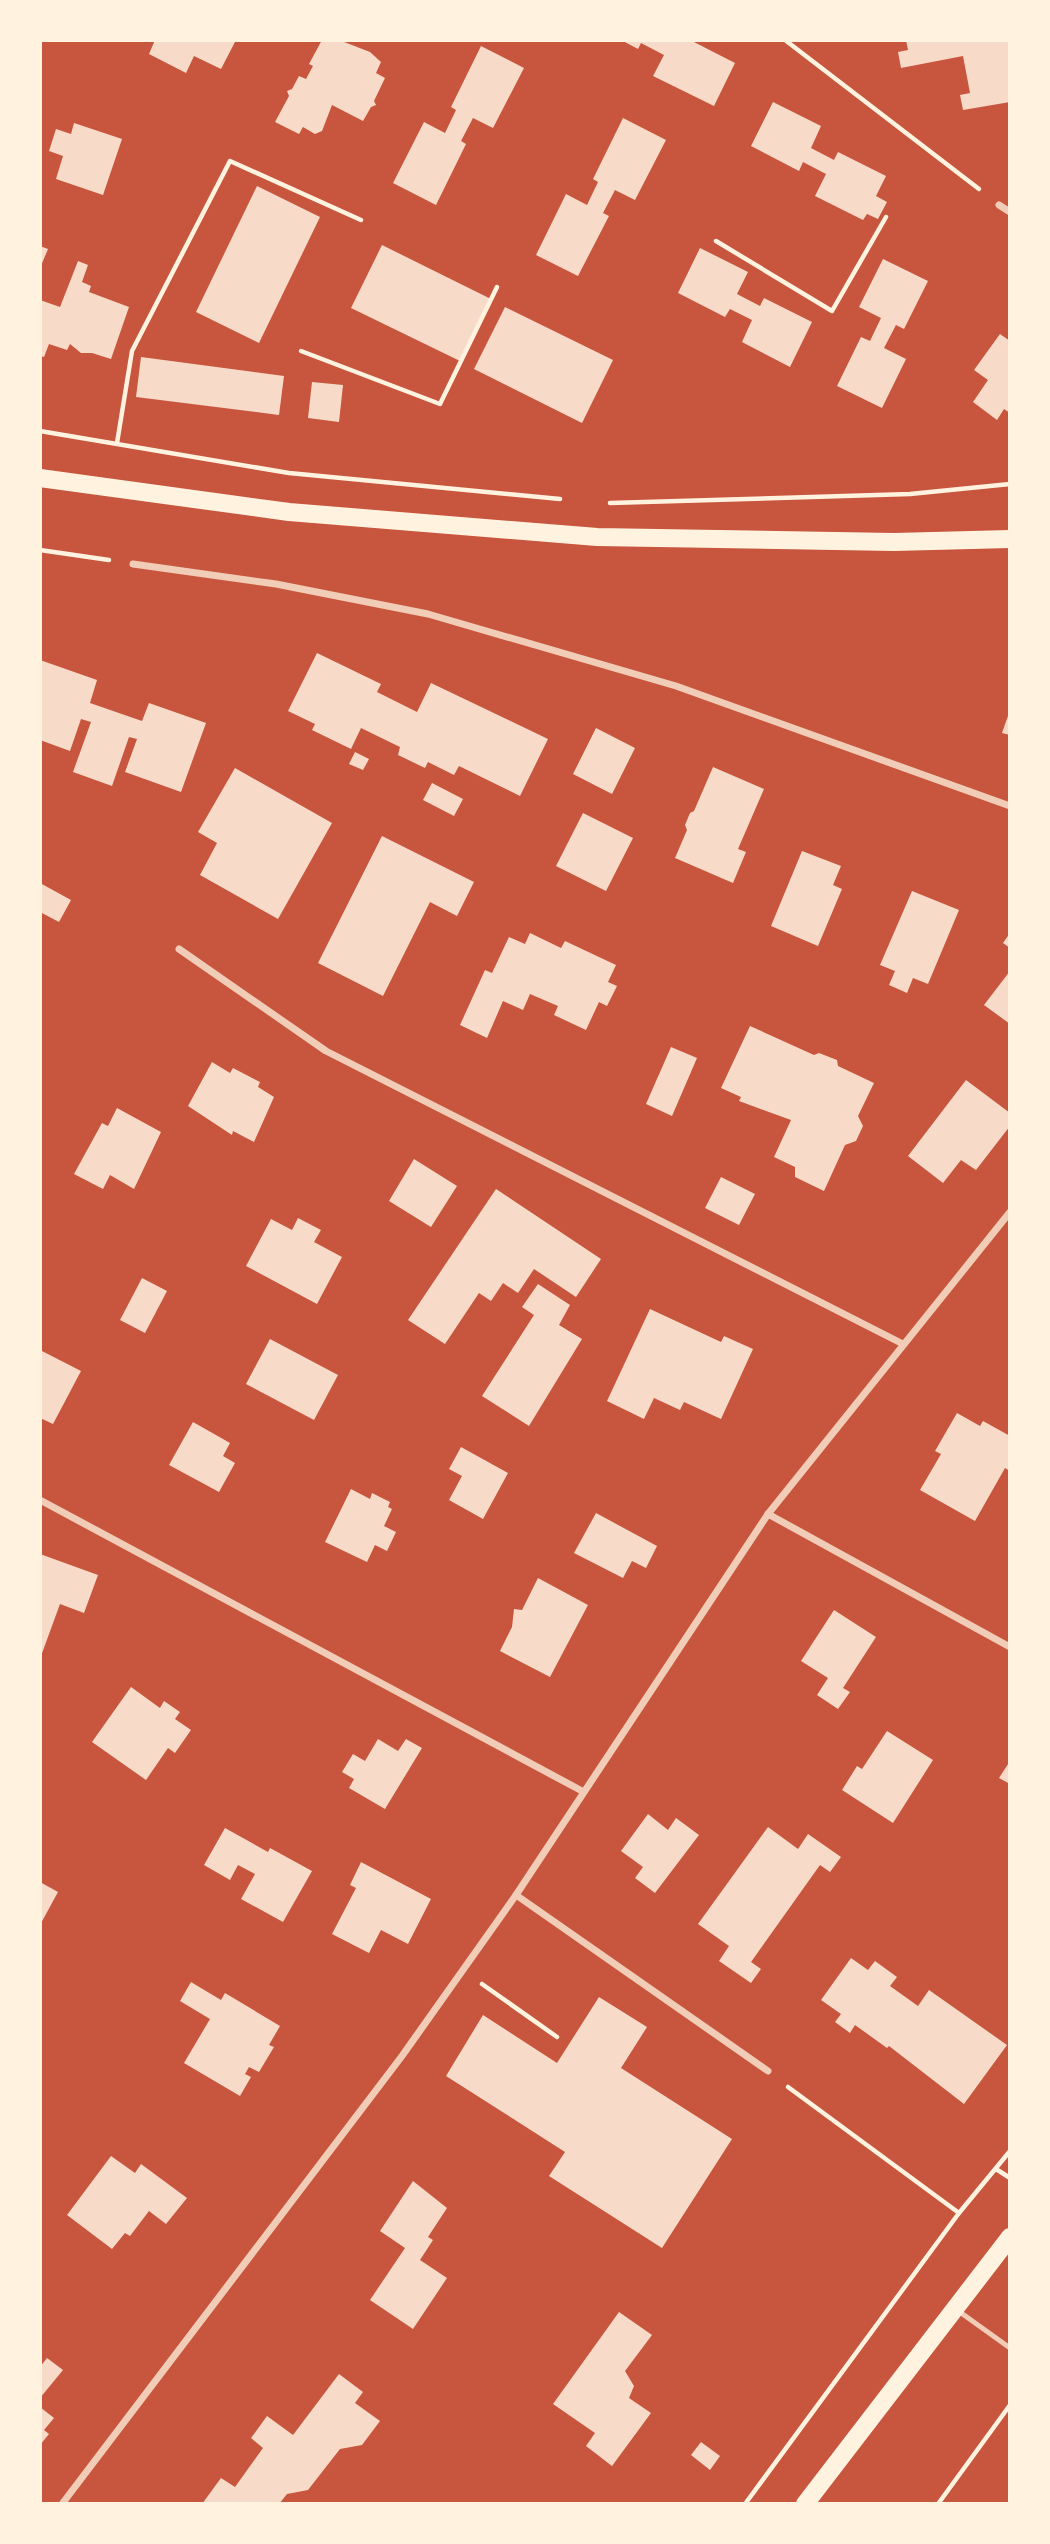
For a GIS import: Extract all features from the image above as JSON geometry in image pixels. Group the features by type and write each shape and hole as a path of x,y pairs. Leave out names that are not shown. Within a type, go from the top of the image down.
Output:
{"main road":[{"path":"40,478 289,512 597,537 894,542 1007,538"},
{"path":"805,2504 957,2310 1010,2237"}],"street":[{"path":"999,205 1010,212"},
{"path":"133,564 276,584 428,614 676,686 1010,806"},
{"path":"179,949 326,1051 903,1345"},
{"path":"62,2504 394,2067 516,1895 582,1790 768,1514 1010,1212"},
{"path":"40,1500 582,1790"},
{"path":"768,1514 1010,1647"},
{"path":"516,1895 768,2071"}],"lane":[{"path":"957,2310 1010,2348"}],"path":[{"path":"785,40 999,205"},
{"path":"117,443 132,351 230,160 361,220"},
{"path":"716,241 832,312 886,217"},
{"path":"301,351 440,404 498,287"},
{"path":"40,431 289,473 572,500"},
{"path":"598,503 910,494 1010,484"},
{"path":"40,550 133,564"},
{"path":"461,1970 557,2037"},
{"path":"768,2071 959,2213"},
{"path":"745,2504 959,2213 1010,2151"},
{"path":"996,2169 1010,2178"},
{"path":"938,2504 1010,2405"}],"building":[{"path":"155,40 236,40 221,69 194,56 186,73 149,54"},
{"path":"322,40 339,40 370,52 381,62 376,73 385,78 374,101 376,105 371,107 363,121 332,105 322,131 315,134 303,127 299,134 275,122 289,96 287,91 292,89 299,76 306,79 313,66 309,64"},
{"path":"621,40 690,40 735,63 714,106 653,76 664,55 641,43 638,49"},
{"path":"906,40 1010,40 1010,102 963,110 960,95 970,93 963,56 901,68 898,52 908,50"},
{"path":"481,46 524,68 493,128 473,118 461,141 466,144 436,205 393,183 424,122 445,133 456,110 451,107"},
{"path":"773,102 821,126 811,148 834,160 838,152 886,176 876,196 887,202 878,219 867,214 863,220 815,196 826,174 803,162 799,171 751,146"},
{"path":"623,118 666,140 635,200 615,190 603,213 609,216 578,276 536,255 566,194 587,205 598,182 593,179"},
{"path":"74,123 122,139 103,195 56,179 63,156 49,151 56,129 71,134"},
{"path":"257,186 320,217 259,343 196,312"},
{"path":"382,245 491,299 460,361 351,308"},
{"path":"40,246 48,249 40,268"},
{"path":"700,248 748,272 737,294 760,306 764,298 812,322 790,367 742,342 752,320 730,309 725,317 678,293"},
{"path":"883,259 928,281 904,329 896,325 884,348 906,359 882,408 837,386 861,337 870,341 881,318 859,307"},
{"path":"78,261 88,265 82,282 91,286 89,292 129,307 111,359 92,353 81,353 70,344 67,350 49,344 44,357 40,356 40,300 60,307"},
{"path":"505,307 613,360 582,423 474,369"},
{"path":"1000,334 1010,341 1010,413 1004,409 997,420 973,402 988,380 974,370"},
{"path":"141,357 284,376 279,415 136,397"},
{"path":"312,382 343,385 339,422 308,418"},
{"path":"317,653 381,684 377,692 417,712 431,683 548,739 520,796 459,766 454,775 428,762 425,768 398,755 400,747 361,728 351,749 312,730 315,724 288,711"},
{"path":"40,660 97,680 90,703 142,721 149,703 206,723 181,792 125,772 137,739 129,737 112,786 73,772 91,722 81,719 70,751 40,740"},
{"path":"1010,713 1010,735 1002,733"},
{"path":"596,728 635,748 612,794 573,774"},
{"path":"355,752 369,759 363,770 349,764"},
{"path":"713,767 764,789 738,849 746,852 733,883 675,858 687,830 685,825 690,813 694,811"},
{"path":"235,768 332,823 278,919 200,875 217,843 198,832"},
{"path":"432,783 463,799 454,816 423,800"},
{"path":"583,813 633,838 606,891 556,866"},
{"path":"382,836 474,882 457,916 430,902 383,996 318,963"},
{"path":"802,851 841,866 833,885 842,889 818,946 771,926"},
{"path":"40,883 71,900 59,922 40,912"},
{"path":"912,891 959,910 928,984 913,978 907,993 889,985 895,971 880,965"},
{"path":"530,933 561,948 565,941 616,965 608,982 617,986 607,1006 599,1002 586,1030 554,1015 558,1006 530,994 523,1010 503,1001 487,1038 460,1025 485,970 492,973 509,937 525,944"},
{"path":"1010,933 1010,948 1003,943"},
{"path":"1010,971 1010,1024 984,1005"},
{"path":"750,1026 814,1055 819,1053 837,1060 838,1066 874,1083 858,1116 863,1126 856,1141 845,1145 824,1191 795,1177 795,1167 774,1157 791,1120 739,1101 741,1097 721,1088"},
{"path":"671,1047 697,1058 672,1116 646,1104"},
{"path":"212,1062 230,1073 233,1068 260,1082 258,1087 274,1097 254,1142 233,1131 232,1135 188,1106"},
{"path":"966,1080 1010,1113 1010,1126 976,1170 961,1160 943,1183 908,1156"},
{"path":"117,1108 161,1132 134,1189 110,1175 103,1189 74,1174 102,1123 108,1126"},
{"path":"414,1159 457,1186 431,1227 389,1201"},
{"path":"721,1177 755,1194 739,1225 705,1208"},
{"path":"496,1189 601,1259 576,1297 534,1269 518,1293 503,1283 491,1301 479,1293 445,1344 408,1320"},
{"path":"298,1218 321,1230 314,1242 342,1257 317,1304 246,1266 271,1219 292,1230"},
{"path":"142,1278 167,1291 145,1333 120,1320"},
{"path":"538,1284 570,1305 559,1325 582,1339 529,1426 482,1396 534,1315 522,1307"},
{"path":"650,1309 721,1342 724,1336 753,1349 721,1419 684,1402 680,1410 654,1398 644,1419 607,1401"},
{"path":"270,1339 338,1375 314,1420 246,1384"},
{"path":"40,1350 81,1371 53,1424 40,1418"},
{"path":"957,1413 980,1426 983,1421 1010,1436 1010,1471 1005,1468 975,1521 920,1490 941,1454 935,1451"},
{"path":"193,1422 230,1443 223,1456 235,1463 219,1492 169,1465"},
{"path":"461,1447 508,1473 483,1519 449,1500 462,1476 449,1469"},
{"path":"351,1489 370,1499 372,1493 390,1502 388,1507 392,1509 384,1526 396,1532 387,1551 375,1545 367,1562 325,1542"},
{"path":"596,1513 657,1546 646,1568 632,1561 623,1578 574,1553"},
{"path":"40,1554 98,1575 84,1613 60,1604 41,1656"},
{"path":"538,1578 588,1605 550,1677 500,1651 512,1627 514,1609 522,1610"},
{"path":"834,1610 876,1637 843,1688 850,1692 838,1709 817,1695 828,1678 801,1661"},
{"path":"131,1687 160,1708 164,1701 180,1712 175,1719 191,1730 175,1753 168,1748 146,1780 92,1742"},
{"path":"887,1731 933,1760 893,1823 842,1790 857,1766 862,1769"},
{"path":"378,1739 398,1751 406,1739 422,1748 385,1809 349,1788 354,1779 342,1772 353,1754 365,1761"},
{"path":"1010,1761 1010,1784 999,1778"},
{"path":"648,1814 668,1830 676,1818 699,1835 655,1893 635,1878 643,1867 621,1851"},
{"path":"768,1827 798,1849 808,1834 841,1857 830,1872 820,1865 751,1962 761,1969 751,1983 719,1961 729,1946 698,1924"},
{"path":"225,1828 268,1852 270,1848 312,1871 283,1922 241,1899 255,1874 238,1865 230,1880 204,1865"},
{"path":"361,1862 431,1899 408,1944 381,1930 369,1953 332,1934 356,1888 350,1885"},
{"path":"40,1882 58,1892 40,1925"},
{"path":"851,1958 868,1970 875,1961 897,1977 890,1986 918,2006 929,1990 1007,2045 964,2104 889,2046 887,2048 855,2025 850,2033 835,2022 841,2014 821,2000"},
{"path":"191,1982 221,2000 225,1993 280,2026 269,2045 274,2047 259,2072 249,2067 245,2074 251,2077 240,2096 184,2063 210,2019 180,2001"},
{"path":"599,1997 647,2027 621,2068 732,2139 662,2248 549,2176 565,2152 446,2076 483,2015 557,2063"},
{"path":"111,2156 135,2173 141,2164 187,2198 166,2224 149,2211 130,2236 125,2233 112,2249 67,2215"},
{"path":"413,2181 447,2208 428,2237 433,2240 420,2260 447,2278 413,2329 370,2300 405,2248 380,2231"},
{"path":"619,2312 652,2335 625,2371 634,2386 629,2398 651,2413 612,2466 586,2446 595,2433 553,2404"},
{"path":"47,2358 63,2370 40,2398 40,2367"},
{"path":"339,2374 363,2392 355,2403 380,2421 362,2445 340,2449 308,2490 287,2494 279,2504 202,2504 221,2478 235,2487 263,2448 251,2438 267,2416 293,2435"},
{"path":"40,2407 54,2418 44,2430 49,2434 40,2445"},
{"path":"701,2442 720,2456 710,2470 691,2455"}]}
